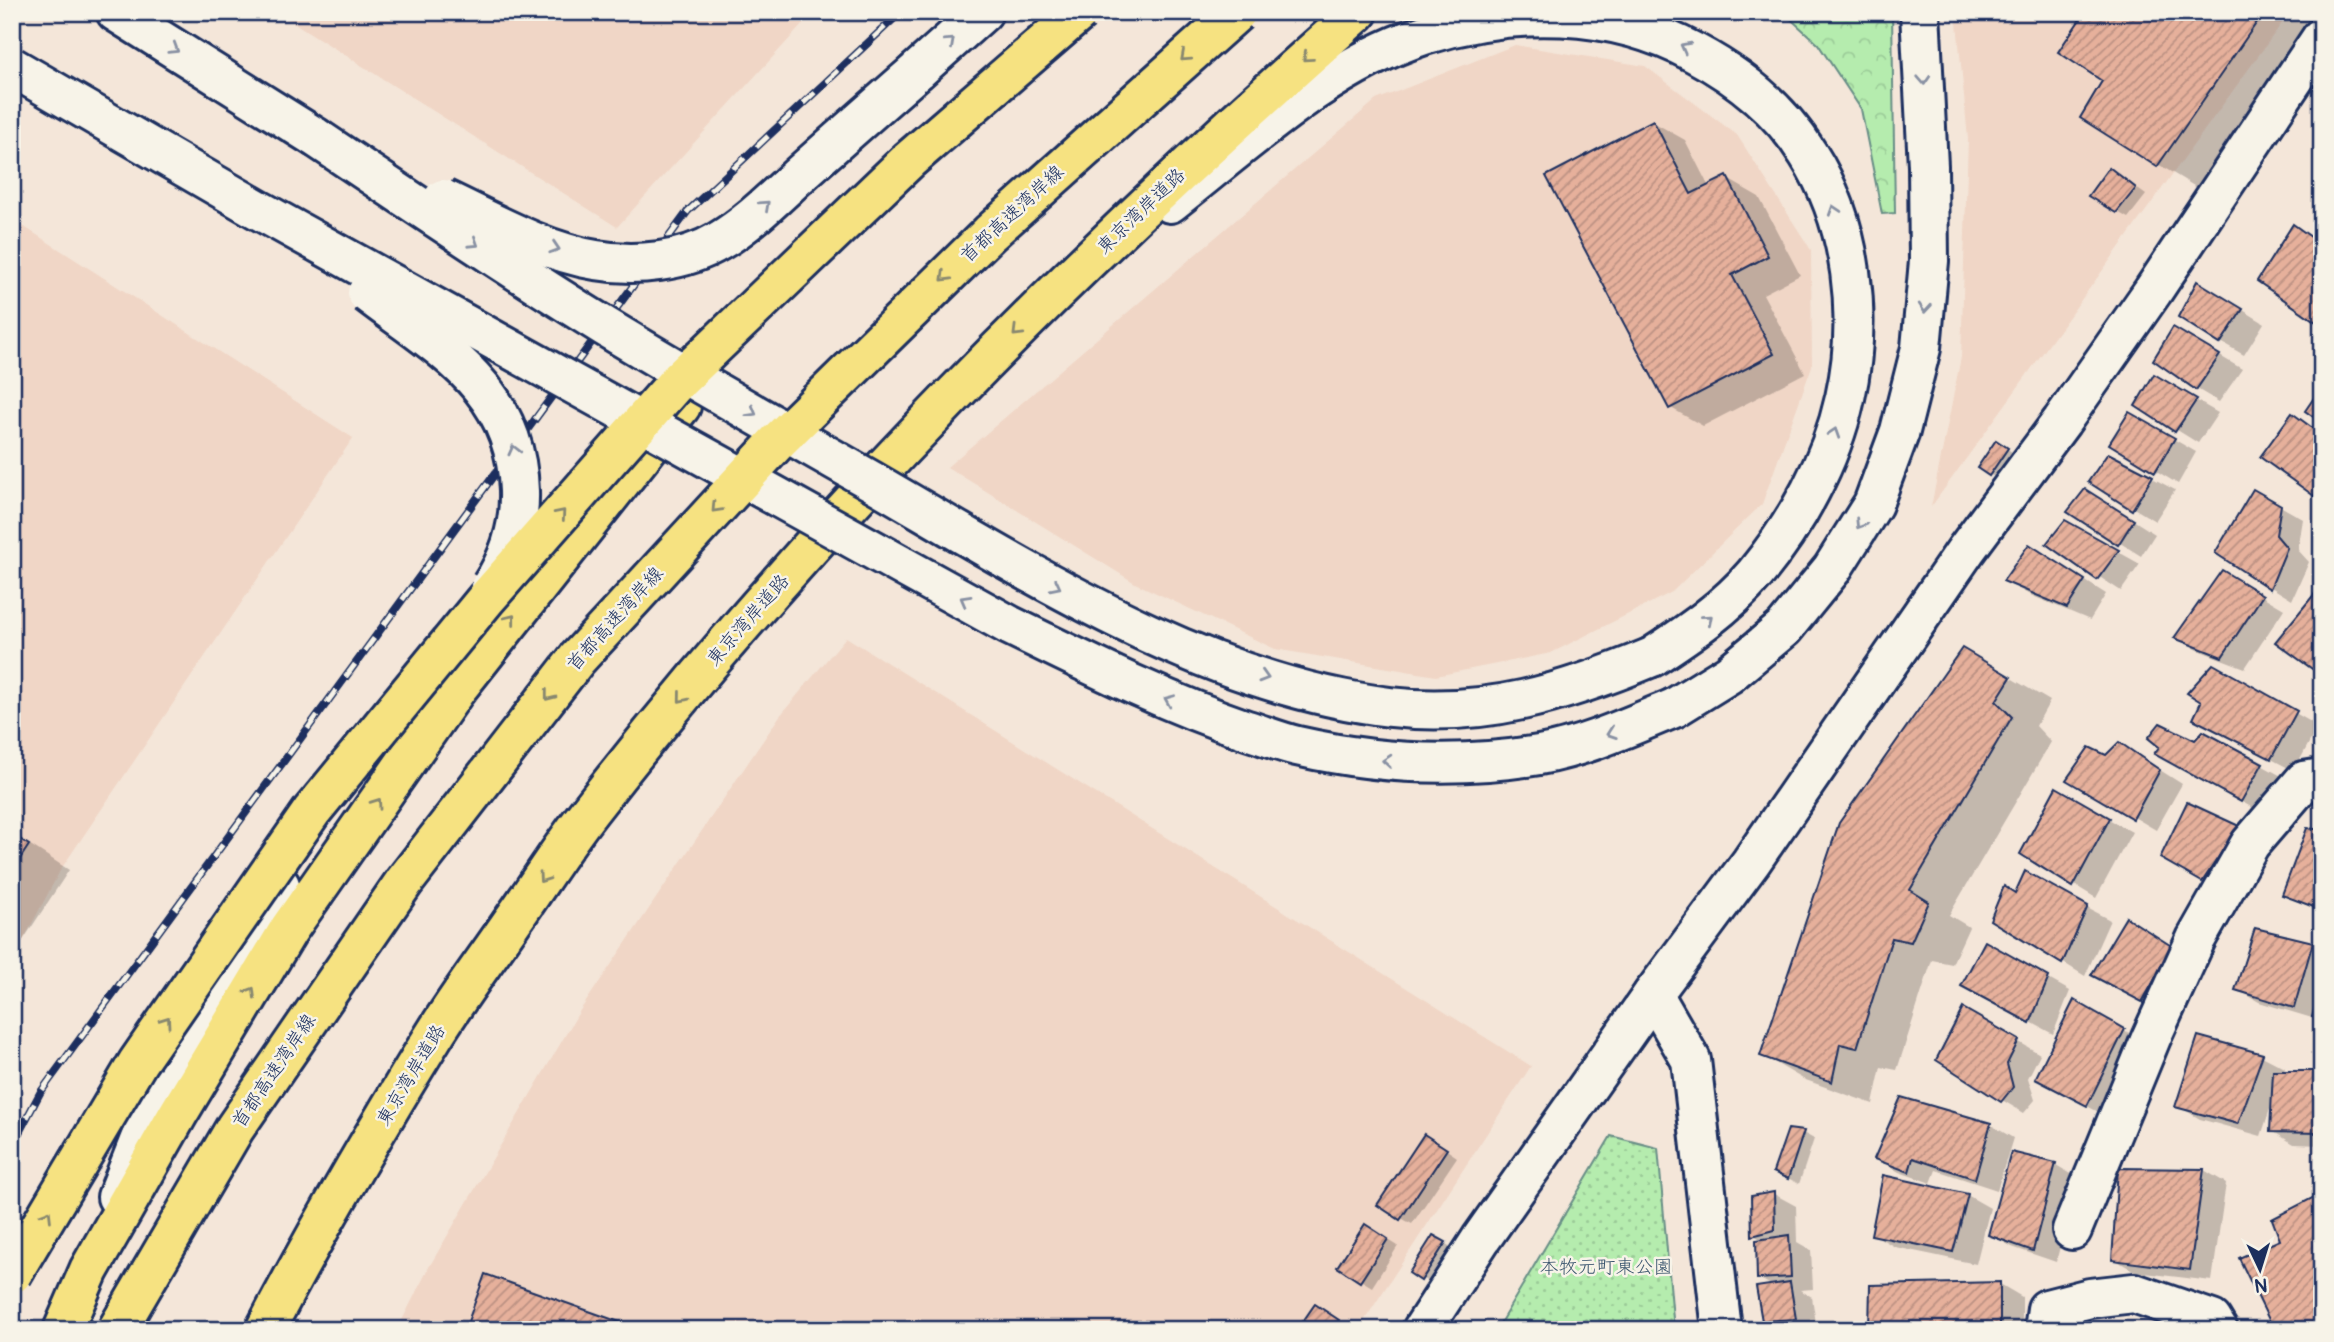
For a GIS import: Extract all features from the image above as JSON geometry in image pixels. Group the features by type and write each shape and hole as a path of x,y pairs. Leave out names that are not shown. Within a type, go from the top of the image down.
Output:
{"highway":[{"path":"63,1330 89,1270 177,1114 289,929 456,690 674,413 902,157 1054,12"},
{"path":"12,1274 138,1062 312,811 485,599 676,383 909,160 1080,12"},
{"name":"首都高速湾岸線","path":"117,1330 236,1128 404,882 577,659 778,441 893,327 990,233 1237,12"},
{"name":"東京湾岸道路","path":"264,1330 305,1254 435,1034 589,812 766,597 904,446 1056,293 1236,119 1358,12"}],"street":[{"path":"116,12 315,137 605,327 1039,578 1137,628 1224,666 1313,692 1390,707 1462,709 1531,700 1595,680 1652,657 1705,622 1753,576 1792,524 1829,448 1845,398 1854,335 1851,270 1833,205 1808,154 1773,109 1727,70 1673,41 1613,22 1548,15 1486,21 1424,36 1364,61 1308,95 1056,293"},
{"path":"315,137 542,244 595,260 639,264 679,256 718,242 755,214 983,12"},
{"path":"12,67 257,209 1009,625 1118,678 1211,718 1296,746 1383,761 1463,763 1541,755 1614,733 1674,708 1728,674 1793,618 1832,569 1873,503 1900,431 1921,348 1929,261 1928,166 1920,12"},
{"path":"1422,1330 1481,1239 1653,994 1751,862 1966,550 2062,421 2153,291 2322,37"},
{"path":"89,1270 142,1133 191,1034 281,886 408,710 494,581 513,544 520,509 518,468 509,429 488,394 461,364 257,209"},
{"path":"2072,1230 2151,1038 2196,939 2250,844 2304,781 2322,778"},
{"path":"1653,994 1692,1060 1723,1330"},
{"path":"2044,1330 2047,1309 2090,1298 2134,1293 2212,1320 2218,1330"}],"shaded area":[{"path":"277,12 814,12 617,227"},
{"path":"1956,12 2290,12 1931,507 1961,357 1968,139"},
{"path":"1515,45 1645,66 1737,135 1811,250 1812,366 1762,504 1672,592 1551,653 1436,676 1275,649 1135,583 947,467 1376,100"},
{"path":"12,219 353,438 61,869 12,961"},
{"path":"846,637 1531,1066 1358,1330 397,1330 429,1267 579,1012 779,717"}],"green space":[{"path":"1783,12 1892,12 1895,213 1882,214 1861,109 1818,44"},
{"name":"本牧元町東公園","path":"1611,1136 1658,1148 1674,1330 1496,1330"}],"building":[{"path":"2085,12 2264,12 2157,167 2080,118 2102,81 2058,52"},
{"path":"1653,120 1691,194 1727,176 1768,256 1732,275 1774,354 1669,409 1546,176"},
{"path":"2109,167 2136,188 2116,213 2088,196"},
{"path":"2293,224 2322,245 2322,326 2257,281"},
{"path":"2197,281 2243,309 2220,344 2178,317"},
{"path":"2173,327 2220,355 2196,390 2153,360"},
{"path":"2154,374 2197,399 2175,432 2135,406"},
{"path":"2322,386 2322,423 2305,411"},
{"path":"2129,412 2175,438 2155,472 2109,444"},
{"path":"2292,413 2322,435 2322,486 2314,496 2260,457"},
{"path":"1996,440 2008,448 1989,476 1977,468"},
{"path":"2108,453 2153,476 2132,510 2088,482"},
{"path":"2085,489 2134,520 2118,545 2067,512"},
{"path":"2253,489 2281,505 2276,535 2287,548 2270,589 2215,553"},
{"path":"2065,520 2119,550 2097,580 2046,544"},
{"path":"2029,544 2085,580 2067,608 2003,581"},
{"path":"2222,570 2263,595 2222,657 2174,638"},
{"path":"2316,592 2322,595 2322,676 2275,642"},
{"path":"1962,648 2011,677 1996,701 2012,717 1910,890 1929,902 1911,942 1892,938 1857,1048 1840,1044 1832,1082 1760,1056 1839,823"},
{"path":"2213,664 2297,711 2271,759 2193,719 2201,702 2187,693"},
{"path":"2160,723 2195,740 2203,731 2263,763 2241,802 2154,754 2159,747 2148,738"},
{"path":"2119,742 2160,770 2133,819 2066,780 2089,747 2106,755"},
{"path":"2056,787 2110,818 2073,887 2020,854"},
{"path":"2187,802 2239,826 2202,882 2160,858"},
{"path":"2307,828 2322,830 2322,910 2282,895"},
{"path":"12,834 29,845 12,871"},
{"path":"2025,871 2088,906 2062,964 1990,920 2004,886 2015,893"},
{"path":"2126,917 2173,947 2142,1002 2091,975"},
{"path":"2255,928 2313,942 2294,1008 2235,990"},
{"path":"1985,941 2049,977 2030,1023 1961,986"},
{"path":"2322,982 2322,1020 2312,1017"},
{"path":"2074,1000 2125,1029 2087,1106 2035,1079"},
{"path":"1963,1008 2019,1040 2007,1064 2013,1087 2001,1102 1936,1060"},
{"path":"2198,1036 2263,1054 2238,1124 2175,1107"},
{"path":"2273,1071 2322,1071 2322,1133 2270,1132"},
{"path":"1901,1097 1991,1123 1975,1179 1913,1158 1909,1172 1874,1159"},
{"path":"1788,1129 1804,1131 1788,1179 1773,1172"},
{"path":"1424,1134 1447,1149 1400,1220 1377,1205"},
{"path":"2011,1152 2056,1163 2033,1251 1988,1235"},
{"path":"2118,1168 2204,1169 2190,1270 2112,1260"},
{"path":"1883,1175 1968,1194 1953,1252 1871,1235"},
{"path":"1774,1192 1775,1230 1752,1236 1751,1196"},
{"path":"2318,1195 2322,1203 2322,1323 2307,1330 2274,1330 2239,1258 2280,1240 2272,1219"},
{"path":"1365,1224 1388,1239 1360,1282 1337,1267"},
{"path":"1433,1235 1446,1242 1421,1281 1409,1273"},
{"path":"1789,1235 1791,1277 1757,1279 1756,1240"},
{"path":"485,1274 642,1330 465,1330"},
{"path":"1790,1282 1796,1319 1762,1321 1756,1287"},
{"path":"2000,1282 2000,1330 1869,1330 1870,1285"},
{"path":"1315,1304 1339,1320 1332,1330 1297,1330"}],"railway":[{"path":"12,1146 40,1093 688,211 901,12"}]}
